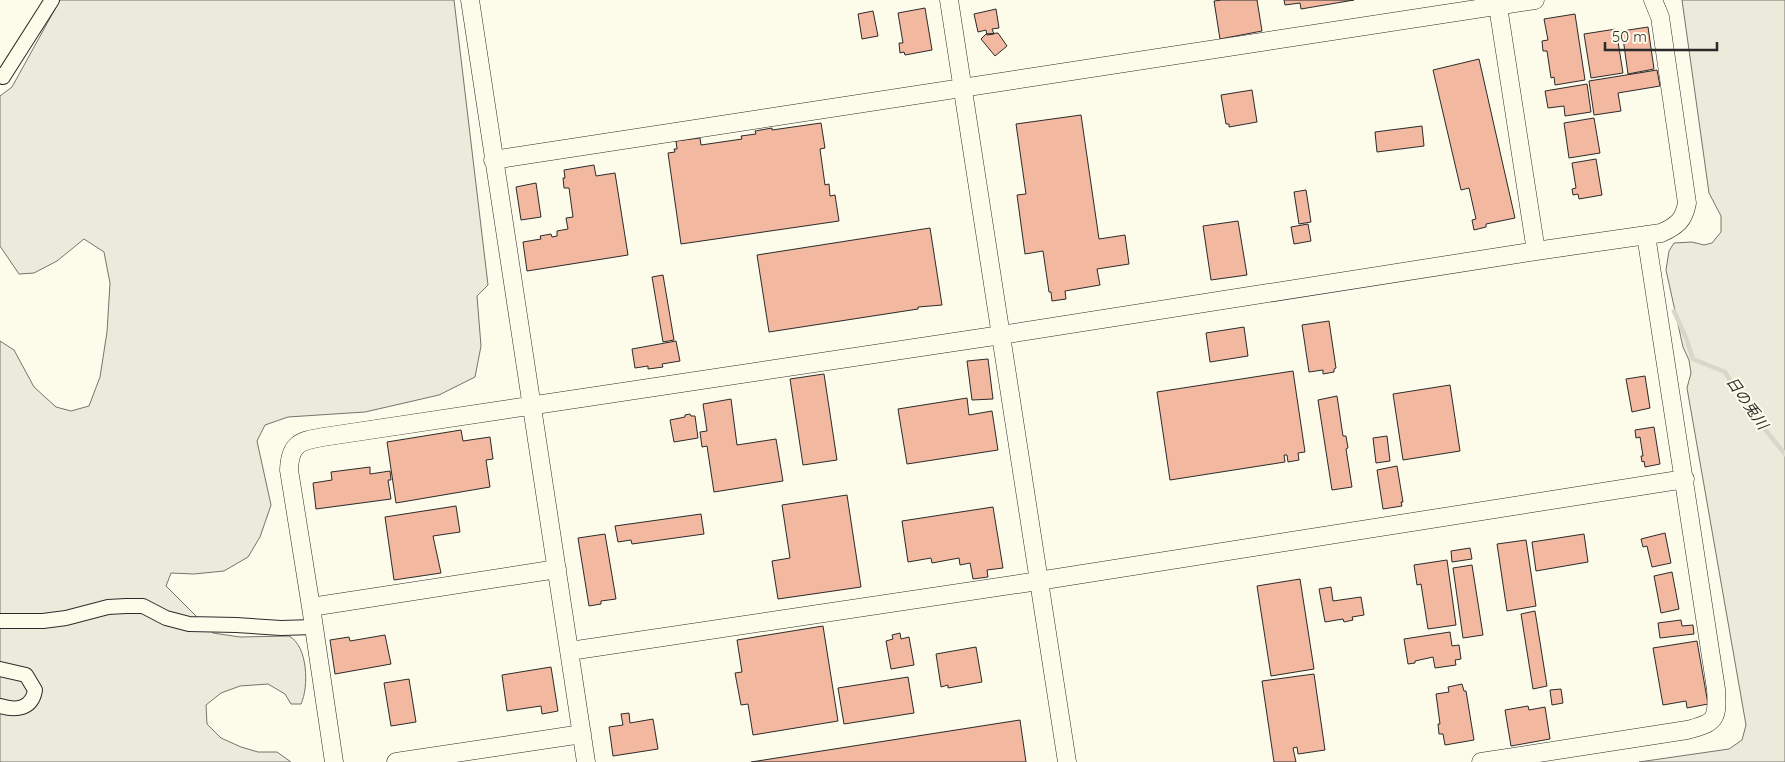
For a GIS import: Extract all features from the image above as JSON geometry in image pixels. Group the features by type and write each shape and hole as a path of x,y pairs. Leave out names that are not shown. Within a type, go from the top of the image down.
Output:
{"street":[{"path":"0,75 3,77 52,0"},
{"path":"470,0 530,405 586,762"},
{"path":"949,0 1066,762"},
{"path":"493,160 963,89 1498,3 1534,0"},
{"path":"334,762 289,470 292,450 297,444 323,437 1001,335 1661,232 1681,222 1686,213 1687,203 1660,17 1653,0"},
{"path":"1498,3 1536,251"},
{"path":"1481,762 1687,730 1706,725 1714,720 1717,711 1716,689 1685,479 1646,235"},
{"path":"570,651 1038,581 1685,479"},
{"path":"311,608 557,569"},
{"path":"0,621 43,621 66,618 108,607 143,606 166,618 189,624 281,628 314,627"},
{"path":"0,669 26,676 35,690 30,702 25,706 11,710 0,706"},
{"path":"396,762 582,734"}],"shaded area":[{"path":"60,0 454,0 488,285 477,296 481,346 475,377 439,395 365,412 288,417 265,425 257,441 271,505 260,537 248,557 224,571 194,574 171,573 166,586 213,633 240,637 289,636 300,648 306,678 304,697 301,704 291,704 285,694 268,684 240,686 221,693 206,705 207,724 221,738 258,752 277,752 291,762 0,762 0,341 14,350 34,387 56,407 71,411 89,406 100,377 107,332 110,283 104,252 84,239 57,261 34,273 19,274 0,246 0,96 12,87"},
{"path":"1682,0 1785,0 1785,762 1639,762 1729,749 1742,740 1746,725 1687,388 1691,373 1689,360 1683,347 1666,270 1669,251 1674,243 1692,242 1704,245 1712,243 1721,232 1721,216 1709,193"}],"building":[{"path":"1257,0 1262,31 1220,39 1214,1"},
{"path":"1284,0 1354,0 1301,9 1300,3 1285,5"},
{"path":"925,8 932,50 905,55 904,52 900,53 899,43 903,43 898,13"},
{"path":"996,9 999,28 992,29 994,34 987,35 986,30 978,32 974,14"},
{"path":"873,11 878,36 862,39 858,14"},
{"path":"1575,14 1585,80 1555,85 1554,77 1551,78 1547,51 1543,51 1542,41 1548,40 1544,19"},
{"path":"1648,27 1654,69 1628,74 1622,31"},
{"path":"1616,29 1623,73 1591,78 1584,34"},
{"path":"998,33 1007,46 995,56 981,39 986,34"},
{"path":"1479,59 1515,218 1486,224 1486,227 1474,230 1472,220 1476,219 1469,188 1461,190 1433,70"},
{"path":"1657,70 1660,86 1618,93 1621,111 1594,115 1589,81"},
{"path":"1587,84 1591,112 1565,116 1564,106 1548,108 1545,91"},
{"path":"1252,90 1257,122 1229,127 1229,124 1226,124 1221,95"},
{"path":"1081,115 1099,239 1125,235 1129,264 1097,269 1100,285 1065,291 1066,299 1052,301 1043,251 1025,254 1017,195 1026,194 1016,124"},
{"path":"1594,118 1600,153 1569,158 1564,123"},
{"path":"821,123 825,148 820,149 825,185 829,184 830,196 835,195 839,221 681,244 668,153 675,152 674,149 677,149 676,141 700,138 701,145 742,139 741,136 756,134 755,131"},
{"path":"1422,126 1424,146 1377,152 1375,132"},
{"path":"1596,159 1602,195 1579,199 1578,194 1573,195 1572,189 1576,188 1572,163"},
{"path":"594,165 596,176 615,173 628,255 527,271 523,242 541,239 540,236 551,234 552,237 557,236 557,231 568,229 566,218 573,217 569,188 564,188 564,170"},
{"path":"536,183 541,217 521,220 516,187"},
{"path":"1306,190 1311,222 1299,224 1294,192"},
{"path":"1238,221 1247,275 1211,280 1203,226"},
{"path":"1308,224 1311,241 1294,244 1291,227"},
{"path":"930,228 942,305 918,307 918,309 769,332 757,255"},
{"path":"663,275 674,340 663,342 652,277"},
{"path":"1329,321 1336,368 1334,372 1323,374 1323,370 1309,372 1302,325"},
{"path":"1244,327 1248,356 1210,362 1206,333"},
{"path":"676,341 680,361 662,364 663,367 648,369 648,366 635,368 632,349"},
{"path":"988,359 993,399 972,400 967,361"},
{"path":"1293,371 1305,452 1298,453 1299,460 1288,462 1287,455 1284,455 1285,462 1170,480 1157,392"},
{"path":"824,374 837,460 803,465 790,379"},
{"path":"1645,376 1650,408 1632,412 1626,379"},
{"path":"1450,385 1460,451 1403,460 1393,394"},
{"path":"1337,396 1343,436 1346,436 1348,448 1346,449 1352,487 1332,490 1318,400"},
{"path":"967,398 969,415 992,411 998,450 907,464 898,409"},
{"path":"731,399 737,445 776,439 783,481 714,492 707,446 702,447 700,432 707,431 703,404"},
{"path":"690,414 695,416 698,438 674,442 670,420"},
{"path":"1654,427 1660,464 1645,467 1641,456 1643,456 1640,437 1636,438 1635,430"},
{"path":"461,430 463,441 490,437 493,459 486,460 490,487 396,503 387,442"},
{"path":"1387,436 1390,461 1376,463 1373,438"},
{"path":"1397,466 1402,506 1383,509 1377,470"},
{"path":"370,467 370,474 390,471 391,480 388,480 391,499 316,509 313,483 332,480 331,472"},
{"path":"847,495 861,587 778,599 772,561 790,558 782,505"},
{"path":"456,506 460,532 433,536 441,573 394,580 385,517"},
{"path":"993,507 1003,568 987,570 988,577 973,579 970,563 960,565 959,558 932,563 931,558 908,562 902,521"},
{"path":"701,514 704,534 632,544 631,540 618,542 615,526"},
{"path":"1665,533 1671,563 1652,567 1647,546 1643,547 1641,539"},
{"path":"605,534 616,599 601,601 601,604 589,606 578,538"},
{"path":"1584,534 1588,562 1536,571 1532,542"},
{"path":"1526,540 1536,606 1507,611 1497,544"},
{"path":"1470,548 1472,559 1452,562 1451,551"},
{"path":"1447,560 1456,625 1428,629 1421,584 1417,585 1414,565"},
{"path":"1472,565 1483,635 1463,638 1453,568"},
{"path":"1672,572 1679,609 1661,613 1654,576"},
{"path":"1300,579 1314,669 1271,676 1257,586"},
{"path":"1331,587 1333,601 1361,597 1364,615 1352,617 1353,620 1344,622 1343,619 1325,622 1319,589"},
{"path":"1535,611 1547,686 1533,689 1521,614"},
{"path":"1681,620 1682,626 1693,625 1694,634 1660,638 1658,623"},
{"path":"823,626 838,721 753,735 748,704 741,705 735,673 742,672 737,640"},
{"path":"1450,632 1452,646 1459,645 1461,659 1455,660 1456,665 1435,668 1433,657 1408,664 1404,639"},
{"path":"900,633 901,639 909,637 914,665 891,669 886,641 893,639 892,635"},
{"path":"385,635 391,664 335,674 330,640 349,637 350,641"},
{"path":"1697,641 1708,704 1687,708 1686,701 1663,705 1653,648"},
{"path":"976,647 982,682 948,688 948,685 941,687 936,654"},
{"path":"551,667 558,711 542,714 541,706 507,711 502,675"},
{"path":"1314,674 1325,750 1298,754 1297,747 1293,748 1296,762 1274,762 1262,681"},
{"path":"908,677 914,713 844,724 838,688"},
{"path":"409,679 416,722 391,726 384,683"},
{"path":"1462,684 1464,691 1466,691 1474,740 1445,745 1443,734 1439,734 1438,724 1440,724 1436,694 1449,692 1448,687"},
{"path":"1561,689 1563,703 1552,705 1550,690"},
{"path":"1528,706 1529,710 1545,707 1550,739 1511,746 1505,710"},
{"path":"629,713 630,723 653,719 658,749 613,756 609,727 623,725 621,714"},
{"path":"1020,720 1026,762 751,762"}],"waterway":[{"name":"日の兎川","path":"1674,311 1693,359 1725,372 1746,406 1785,454"}]}
